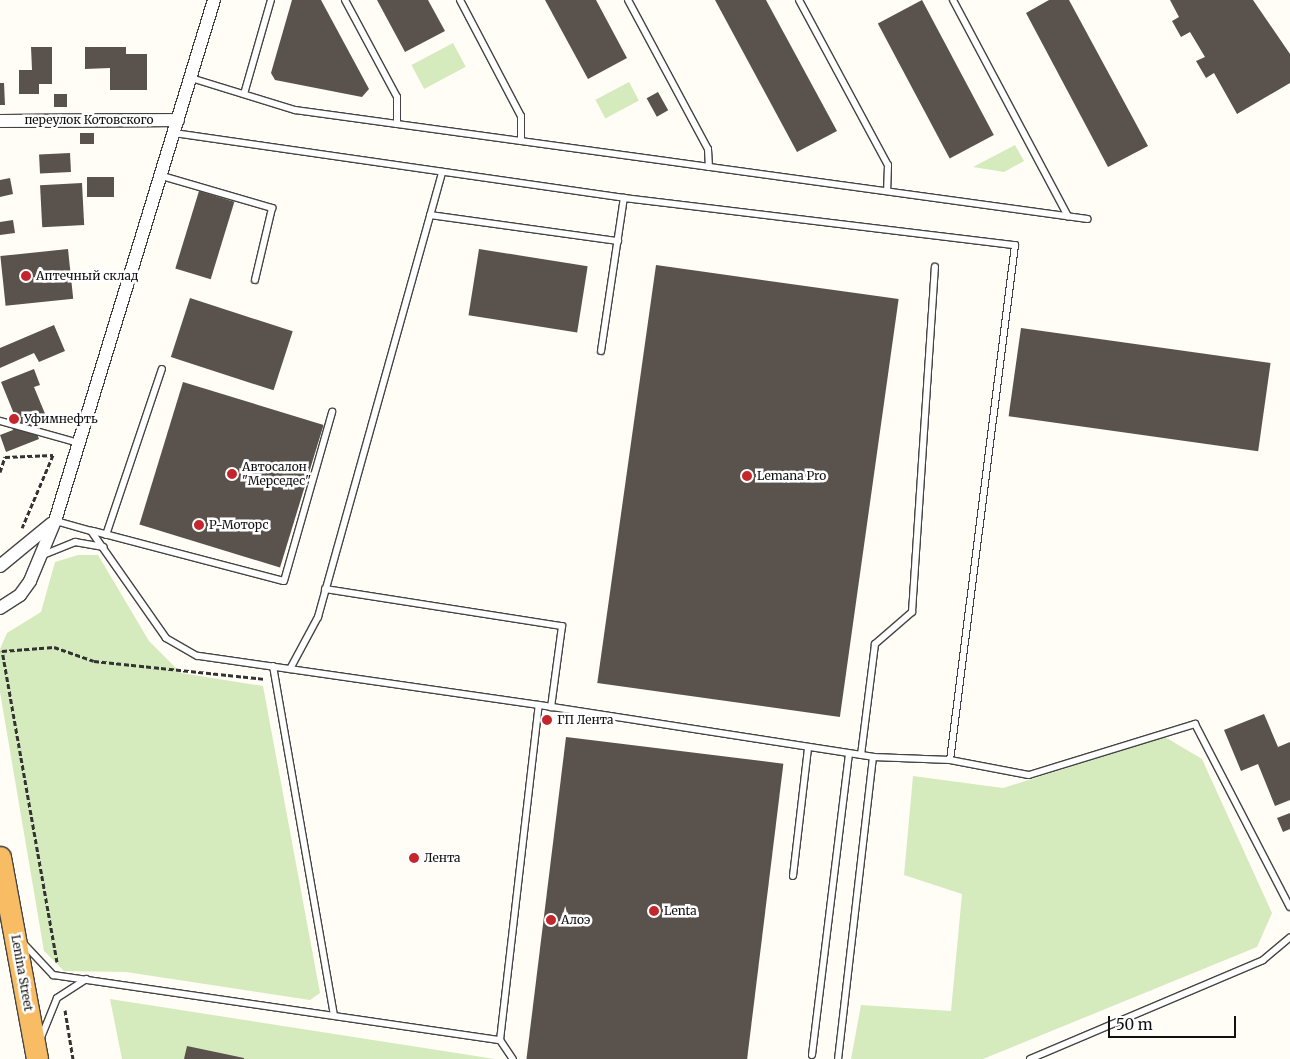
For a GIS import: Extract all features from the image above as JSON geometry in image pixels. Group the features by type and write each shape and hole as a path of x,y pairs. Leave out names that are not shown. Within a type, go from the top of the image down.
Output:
{"highway":[{"name":"Lenina Street","path":"0,857 37,1055"}],"street":[{"path":"0,608 20,595 40,557 55,520 162,176 214,0"},
{"name":"переулок Котовского","path":"0,121 178,120"},
{"path":"0,566 55,520"}],"lane":[{"path":"244,94 272,0"},
{"path":"345,0 397,97 397,124"},
{"path":"460,0 521,116 521,141"},
{"path":"628,0 708,149 709,167"},
{"path":"799,0 888,165 887,191"},
{"path":"953,0 1068,216"},
{"path":"191,78 295,110 1088,219"},
{"path":"174,133 624,198 1015,245 950,760"},
{"path":"290,669 318,617 442,172"},
{"path":"162,176 272,208 255,280"},
{"path":"601,351 624,198"},
{"path":"430,215 618,241"},
{"path":"861,756 875,644 912,612 935,267"},
{"path":"106,535 162,369"},
{"path":"55,520 284,581 332,412"},
{"path":"0,421 79,443"},
{"path":"91,531 106,548 166,638 182,650 290,669 539,704 861,756 950,760 1029,775 1195,724 1290,907"},
{"path":"40,557 75,542 106,548"},
{"path":"326,589 562,626 551,707"},
{"path":"273,666 334,1015"},
{"path":"513,1059 500,1040 539,704"},
{"path":"793,876 808,748"},
{"path":"812,1055 849,754"},
{"path":"838,1059 873,757"},
{"path":"15,935 53,975 500,1040"},
{"path":"1030,1059 1263,960 1290,937"},
{"path":"37,1055 57,998 86,979"}],"path":[{"path":"0,472 5,457 54,455 18,538"},
{"path":"60,976 2,651 54,647 94,661 275,680"},
{"path":"63,994 73,1059"}],"green space":[{"path":"453,43 466,67 424,89 412,65"},
{"path":"629,82 639,101 605,118 595,100"},
{"path":"1015,145 1024,161 1004,172 973,167"},
{"path":"78,555 98,555 149,641 181,673 263,686 320,993 310,1000 126,972 64,971 44,951 0,692 0,649 7,633 41,612 55,562"},
{"path":"1165,737 1202,759 1272,913 1257,947 983,1059 851,1059 861,1005 951,1011 962,894 904,875 913,776 1003,788"},
{"path":"110,999 495,1059 122,1059"}],"building":[{"path":"292,0 321,0 369,89 362,97 275,80 271,73"},
{"path":"377,0 428,0 445,31 405,52"},
{"path":"545,0 596,0 627,58 588,79"},
{"path":"715,0 766,0 837,131 797,152"},
{"path":"922,0 994,135 950,159 878,23"},
{"path":"1049,0 1069,0 1148,146 1108,167 1026,13"},
{"path":"1170,0 1253,0 1290,54 1290,83 1237,114 1214,73 1206,78 1196,61 1205,57 1190,32 1181,37 1172,21 1179,17"},
{"path":"31,47 52,47 52,84 39,84 39,94 19,94 19,70 32,70"},
{"path":"85,47 126,47 126,54 147,54 147,90 110,90 110,68 85,69"},
{"path":"0,83 4,83 5,105 0,105"},
{"path":"658,92 668,110 657,117 647,98"},
{"path":"54,94 67,94 67,107 54,107"},
{"path":"80,133 94,133 94,144 80,144"},
{"path":"70,153 71,172 40,174 39,155"},
{"path":"87,177 114,177 114,197 87,197"},
{"path":"10,178 13,194 0,197 0,180"},
{"path":"82,183 84,225 42,227 40,185"},
{"path":"199,191 234,202 211,279 175,268"},
{"path":"13,220 15,233 0,235 0,222"},
{"path":"68,249 73,299 6,306 0,256"},
{"path":"479,249 588,266 577,332 469,315"},
{"path":"656,265 899,299 840,717 597,683"},
{"path":"190,298 293,331 274,390 171,357"},
{"path":"54,325 65,351 39,362 34,353 0,368 0,348"},
{"path":"1021,328 1271,363 1258,451 1009,416"},
{"path":"34,369 40,385 34,387 48,421 34,426 39,439 6,452 0,435 13,430 8,416 14,414 1,382"},
{"name":"Автосалон \"Мерседес\"","path":"183,382 324,425 280,567 139,524"},
{"path":"1264,714 1278,747 1290,742 1290,800 1275,806 1258,764 1241,771 1224,730"},
{"name":"Lenta","path":"566,737 783,764 747,1059 526,1059"},
{"path":"1290,813 1290,829 1283,832 1277,818"},
{"path":"187,1046 244,1058 244,1059 184,1059"}],"place":[{"name":"Аптечный склад","path":"26,276"},
{"name":"Уфимнефть","path":"14,419"},
{"name":"Автосалон \"Мерседес\"","path":"232,474"},
{"name":"Lemana Pro","path":"747,476"},
{"name":"Р-Моторс","path":"199,525"},
{"name":"ГП Лента","path":"547,720"},
{"name":"Лента","path":"414,858"},
{"name":"Lenta","path":"654,911"},
{"name":"Алоэ","path":"551,920"}]}
